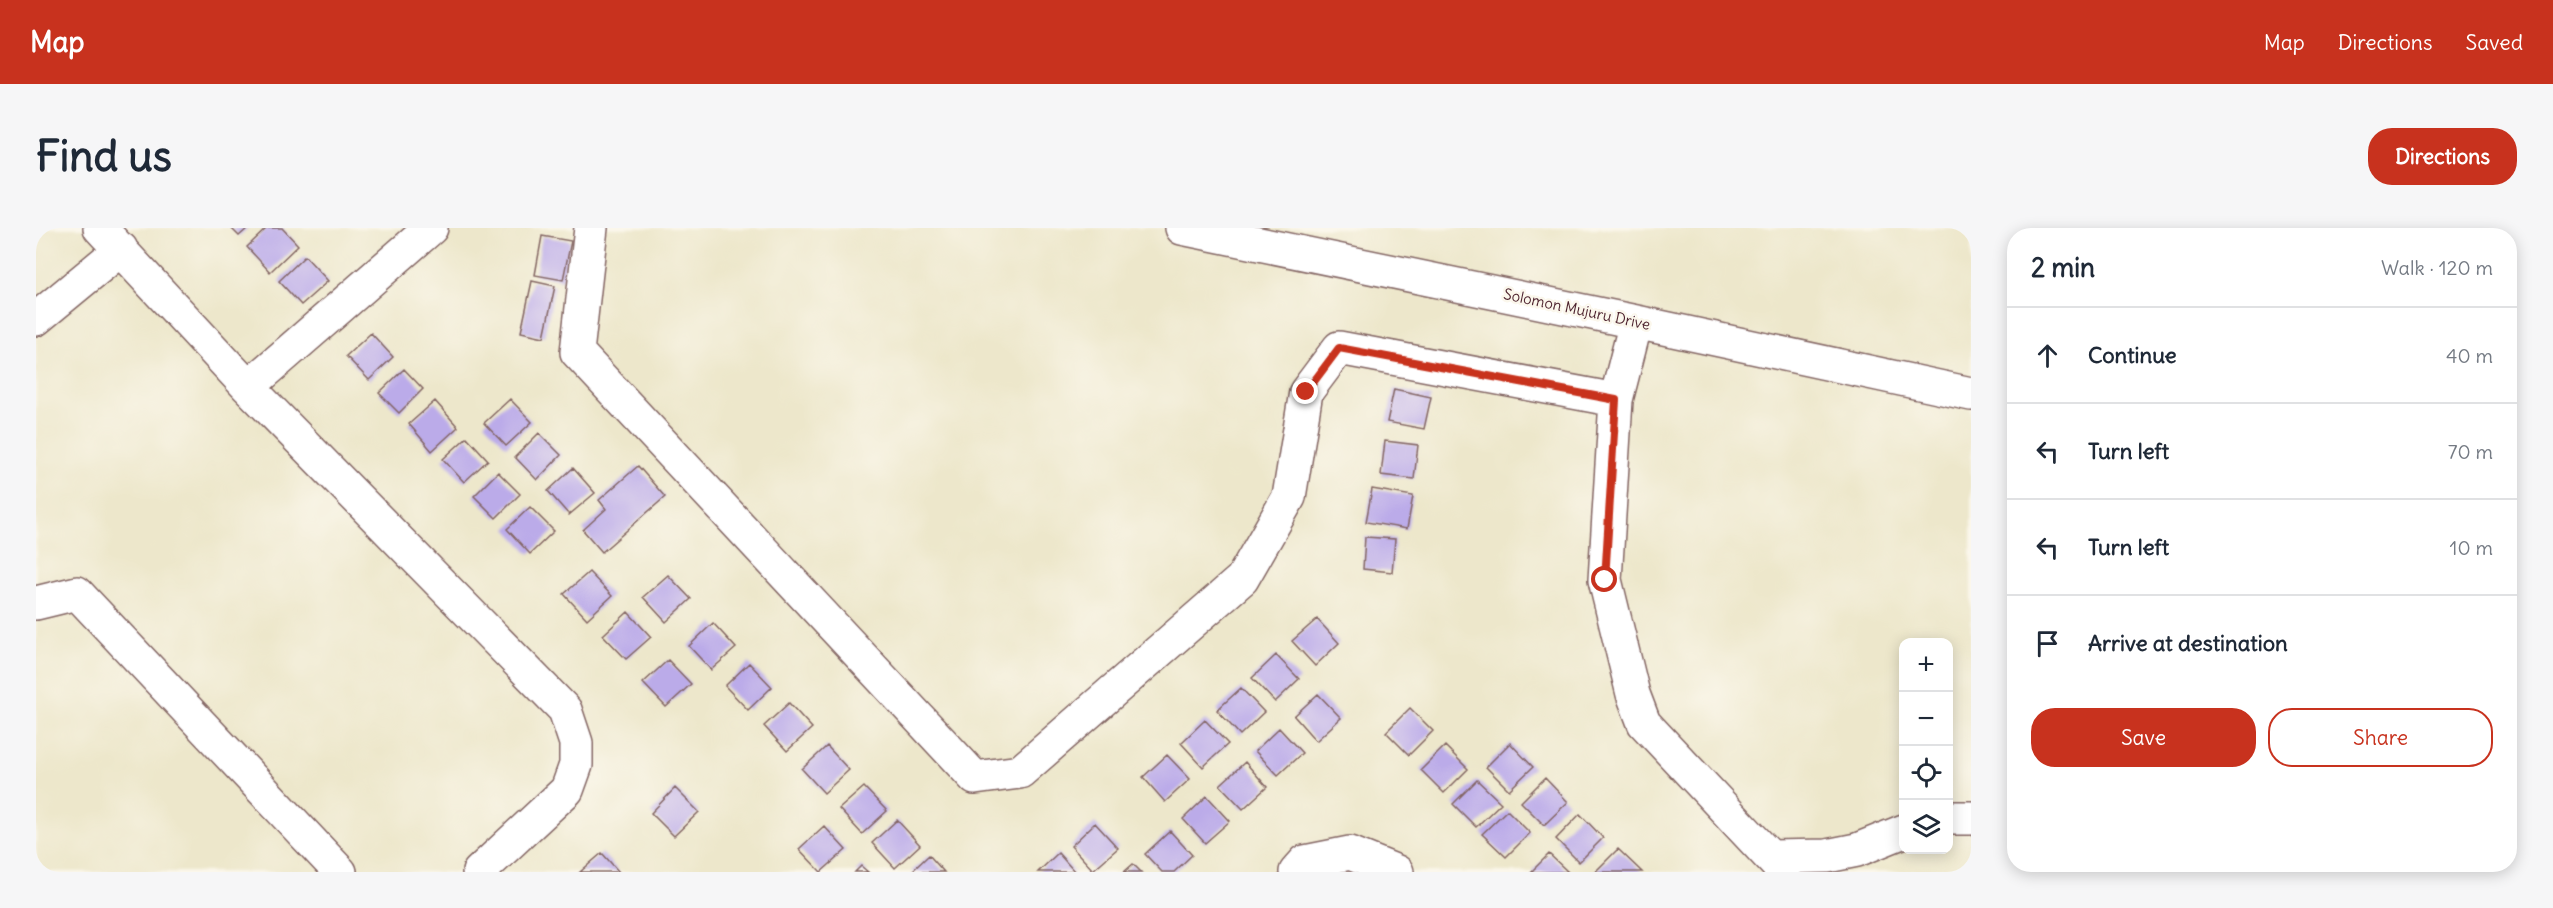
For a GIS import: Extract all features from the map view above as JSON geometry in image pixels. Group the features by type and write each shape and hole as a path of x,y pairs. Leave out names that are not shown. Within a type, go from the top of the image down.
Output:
{"street":[{"path":"248,387 431,228"},
{"path":"591,228 577,352 975,778 1020,772 1242,579 1289,497 1306,392 1339,348 1616,400"},
{"name":"Solomon Mujuru Drive","path":"1182,228 1971,394"},
{"path":"36,320 110,238 248,387 565,710 576,743 576,765 567,790 479,872"},
{"path":"1636,322 1616,400 1605,580 1633,694 1644,723 1777,865 1857,850 1899,833"},
{"path":"36,603 77,593 340,872"},
{"path":"1953,818 1971,818"},
{"path":"1296,872 1305,862 1350,853 1397,872"}],"building":[{"path":"231,228 248,228 239,236"},
{"path":"267,228 282,228 298,245 270,272 247,247"},
{"path":"542,236 571,241 563,280 535,275"},
{"path":"305,256 328,281 301,305 279,281"},
{"path":"532,281 555,286 544,337 521,332"},
{"path":"371,333 393,357 369,380 346,356"},
{"path":"404,369 423,389 399,413 379,393"},
{"path":"1394,389 1431,397 1424,429 1387,422"},
{"path":"510,399 532,422 506,446 484,423"},
{"path":"435,401 458,427 432,451 409,424"},
{"path":"539,433 561,455 537,480 515,457"},
{"path":"467,437 488,460 464,482 443,459"},
{"path":"1385,441 1418,445 1414,479 1381,475"},
{"path":"638,466 665,497 602,552 583,530 606,509 599,500"},
{"path":"573,468 595,493 569,515 548,491"},
{"path":"498,472 520,494 496,518 474,496"},
{"path":"1372,489 1413,496 1407,529 1366,522"},
{"path":"530,507 554,531 530,554 507,529"},
{"path":"1365,537 1395,539 1392,572 1363,569"},
{"path":"589,572 612,596 587,619 564,594"},
{"path":"668,575 691,599 666,622 643,597"},
{"path":"628,612 651,637 626,659 603,635"},
{"path":"1317,619 1339,643 1315,666 1292,641"},
{"path":"713,623 736,648 711,670 689,646"},
{"path":"1276,655 1299,679 1275,702 1252,678"},
{"path":"668,660 691,684 666,707 643,683"},
{"path":"749,663 772,687 748,710 725,686"},
{"path":"1241,688 1264,712 1240,735 1217,710"},
{"path":"1318,694 1341,718 1316,741 1294,716"},
{"path":"789,703 812,728 787,751 764,726"},
{"path":"1410,708 1433,731 1409,755 1386,732"},
{"path":"1205,720 1228,744 1203,767 1181,743"},
{"path":"1279,728 1302,753 1278,775 1255,751"},
{"path":"1510,743 1533,767 1509,790 1486,767"},
{"path":"827,746 849,770 824,793 802,769"},
{"path":"1445,746 1468,769 1444,793 1421,770"},
{"path":"1167,755 1190,779 1165,802 1143,777"},
{"path":"1245,762 1267,787 1243,809 1220,785"},
{"path":"1545,778 1568,802 1544,825 1521,802"},
{"path":"1477,780 1501,803 1476,827 1453,804"},
{"path":"864,787 887,811 862,834 839,809"},
{"path":"675,788 699,812 674,836 651,813"},
{"path":"1207,796 1230,821 1205,843 1183,819"},
{"path":"1507,810 1530,833 1506,857 1482,834"},
{"path":"1580,814 1603,838 1579,862 1556,839"},
{"path":"897,820 920,845 895,868 872,843"},
{"path":"1095,823 1118,848 1093,870 1071,846"},
{"path":"824,826 846,850 821,872 799,849"},
{"path":"1170,831 1192,855 1174,872 1162,872 1145,854"},
{"path":"1618,849 1642,872 1595,872"},
{"path":"602,853 619,872 580,872"},
{"path":"1058,853 1075,872 1038,872"},
{"path":"1549,854 1568,872 1531,872"},
{"path":"929,855 944,872 911,872"},
{"path":"1133,864 1141,872 1124,872"},
{"path":"861,866 868,872 855,872"}],"route":[{"path":"1306,392 1339,348 1616,400 1605,580"}]}
